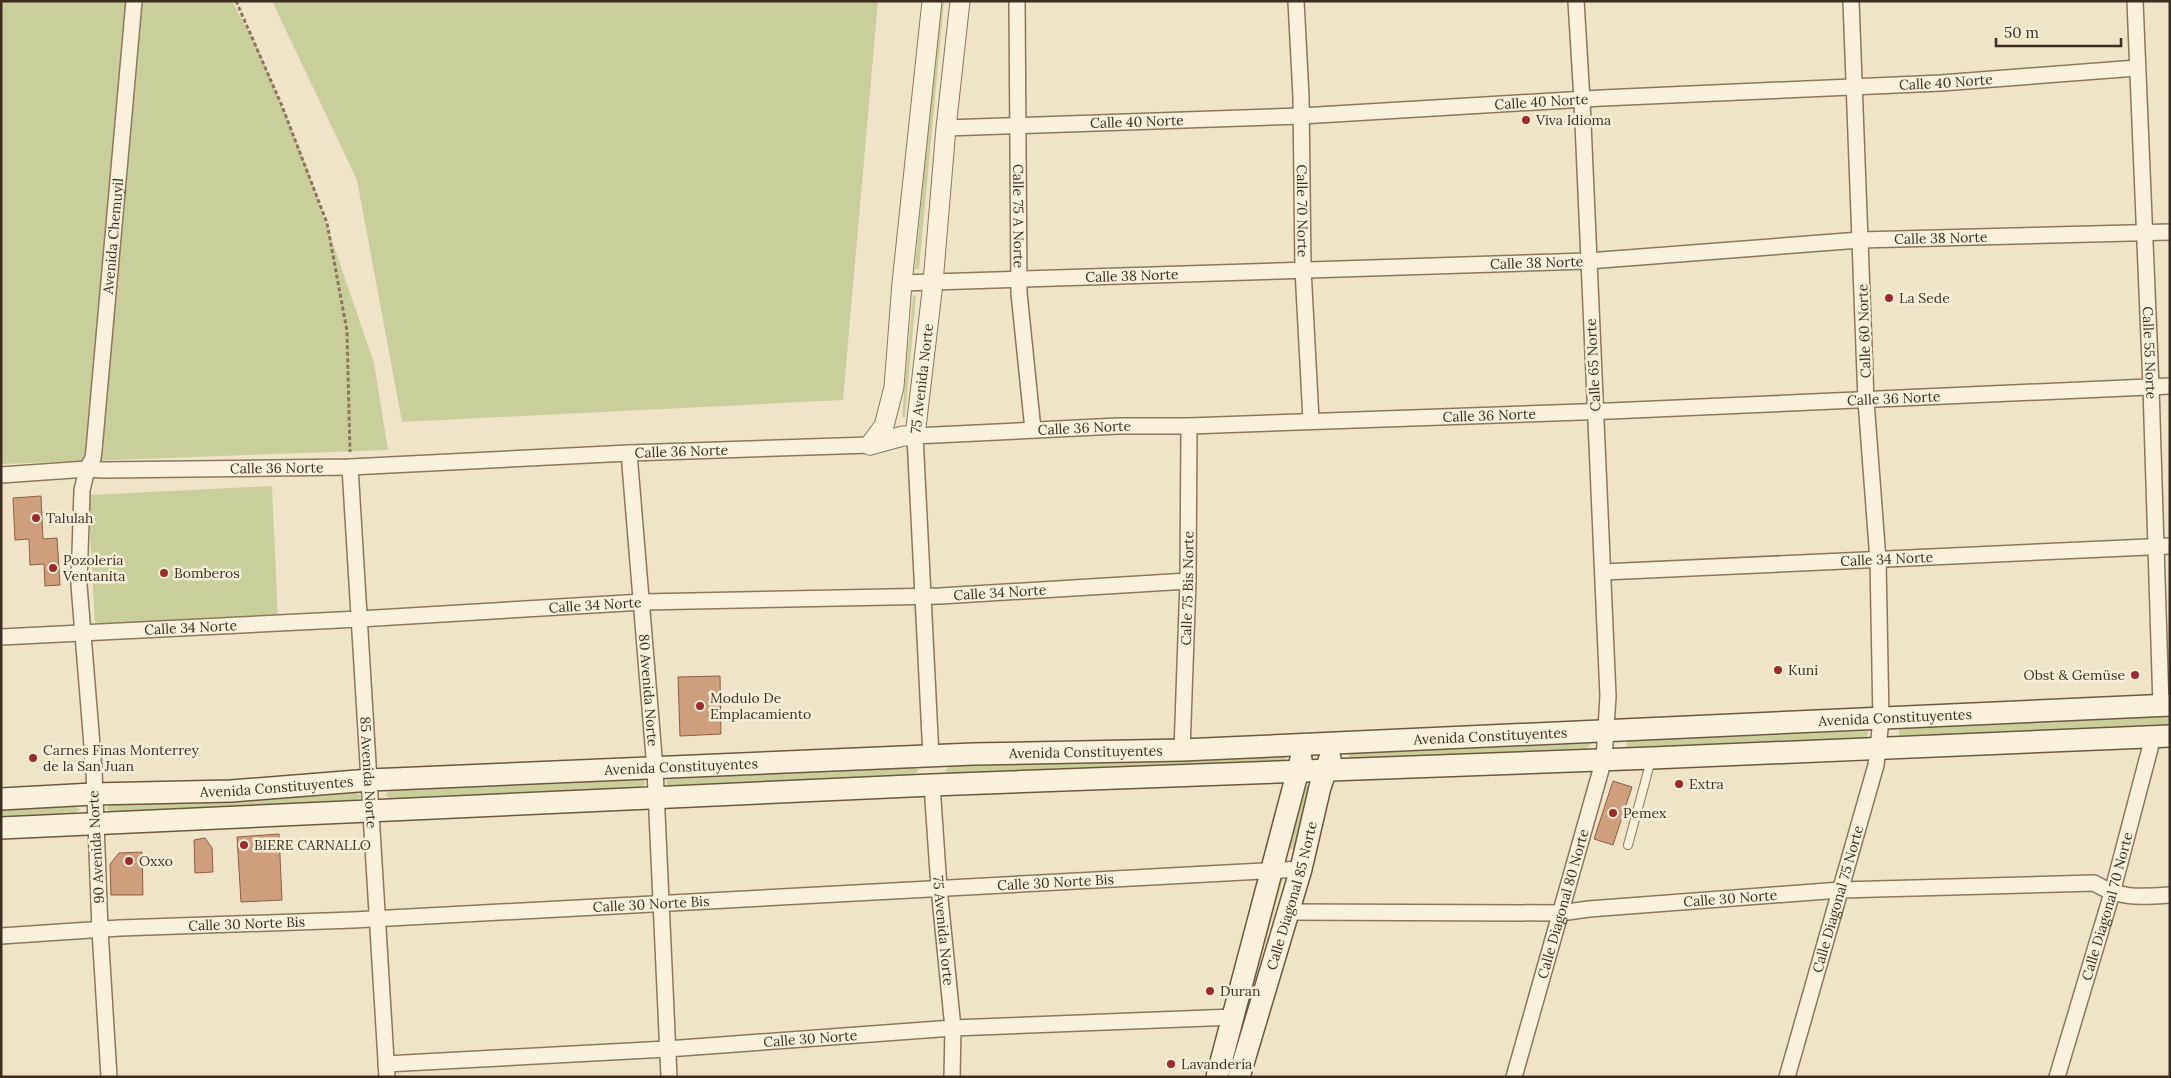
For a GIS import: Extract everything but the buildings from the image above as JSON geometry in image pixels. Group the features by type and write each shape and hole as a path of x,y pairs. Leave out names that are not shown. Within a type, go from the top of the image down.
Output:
{"main road":[{"name":"Avenida Constituyentes","path":"1,799 230,790 370,780 931,757 1182,750 1608,729 1881,720 1944,714 2166,705"},
{"name":"Avenida Constituyentes","path":"1,828 370,813 932,785 1652,758 2161,736"},
{"name":"Calle Diagonal 85 Norte","path":"1239,1077 1301,869 1320,787 1327,770 1334,743"},
{"name":"Calle Diagonal 85 Norte","path":"1217,1077 1273,871 1305,744"}],"street":[{"name":"Avenida Chemuyil","path":"86,469 93,458 94,450 134,1"},
{"name":"75 Avenida Norte","path":"870,445 884,426 894,387 902,283 932,1"},
{"name":"75 Avenida Norte","path":"931,757 915,436 933,283 946,128 960,1"},
{"name":"Calle 75 A Norte","path":"1017,1 1019,293 1033,430"},
{"name":"Calle 70 Norte","path":"1296,1 1301,116 1303,269 1311,420"},
{"name":"Calle 65 Norte","path":"1576,1 1603,572 1608,729"},
{"name":"Calle 60 Norte","path":"1851,1 1866,400 1878,560 1881,720"},
{"name":"Calle 55 Norte","path":"2135,1 2151,387 2162,546 2166,705"},
{"name":"Calle 40 Norte","path":"946,128 1301,116 1582,100 1854,88 2137,68"},
{"name":"Calle 38 Norte","path":"902,283 1588,261 1860,240 2170,232"},
{"name":"Calle 36 Norte","path":"1,475 86,469 350,468 629,452 870,445 903,436 1033,430 1595,412 2170,386"},
{"name":"Calle 75 Bis Norte","path":"1182,750 1188,581 1189,426"},
{"name":"80 Avenida Norte","path":"629,452 643,602 657,798 669,1077"},
{"name":"85 Avenida Norte","path":"350,468 387,1071"},
{"name":"90 Avenida Norte","path":"86,469 82,490 79,585 94,770 93,794 109,1077"},
{"name":"Calle 34 Norte","path":"1603,572 2162,546"},
{"name":"Calle 34 Norte","path":"1,637 360,620 643,602 922,596 1188,581"},
{"name":"Calle Diagonal 75 Norte","path":"1787,1077 1876,764 1881,720"},
{"name":"Calle Diagonal 80 Norte","path":"1514,1077 1604,759 1608,729"},
{"name":"Calle Diagonal 70 Norte","path":"2057,1077 2161,736"},
{"name":"75 Avenida Norte","path":"932,785 939,888 953,1028 952,1077"},
{"name":"Calle 30 Norte Bis","path":"1,936 1301,869"},
{"name":"Calle 30 Norte","path":"1287,912 1560,913 1589,909 1840,890 2094,883 2112,894 2132,897 2170,895"},
{"name":"Calle 30 Norte","path":"387,1071 667,1048 953,1028 1234,1017"}],"lane":[{"path":"1628,845 1652,758"}],"path":[{"path":"236,1 282,106 327,223 347,331 350,468"}],"green space":[{"path":"1,1 232,1 259,51 307,168 374,363 388,450 1,464"},
{"path":"272,1 878,1 843,400 402,422 357,180"},
{"path":"940,1 944,1 919,269 915,269"},
{"path":"913,295 916,296 905,417 902,417"},
{"path":"272,486 278,619 95,624 88,495"},
{"path":"2170,715 2170,725 1899,736 1899,726"},
{"path":"1868,731 1867,741 1627,750 1627,741"},
{"path":"1586,739 1591,744 1586,749 1352,760 1348,754 1355,749"},
{"path":"1282,752 1286,758 1281,763 950,775 945,771 950,766"},
{"path":"911,767 919,770 913,776 668,787 666,782 669,779"},
{"path":"642,779 646,783 640,788 391,800 385,795 390,790"},
{"path":"1303,785 1310,786 1294,849 1287,849"},
{"path":"356,792 362,797 352,801 113,813 105,808 117,803"},
{"path":"75,806 80,810 73,814 1,818 1,809"},
{"path":"1284,874 1229,1077 1225,1077 1279,877"}],"place":[{"name":"Viva Idioma","path":"1526,120"},
{"name":"La Sede","path":"1889,298"},
{"name":"Talulah","path":"36,518"},
{"name":"Pozolería Ventanita","path":"53,568"},
{"name":"Bomberos","path":"164,573"},
{"name":"Kuni","path":"1778,670"},
{"name":"Obst & Gemüse","path":"2135,675"},
{"name":"Modulo De Emplacamiento","path":"700,706"},
{"name":"Carnes Finas Monterrey de la San Juan","path":"33,758"},
{"name":"Extra","path":"1679,784"},
{"name":"Pemex","path":"1613,813"},
{"name":"BIERE CARNALLO","path":"244,845"},
{"name":"Oxxo","path":"129,861"},
{"name":"Duran","path":"1210,991"},
{"name":"Lavandería","path":"1171,1064"}]}
